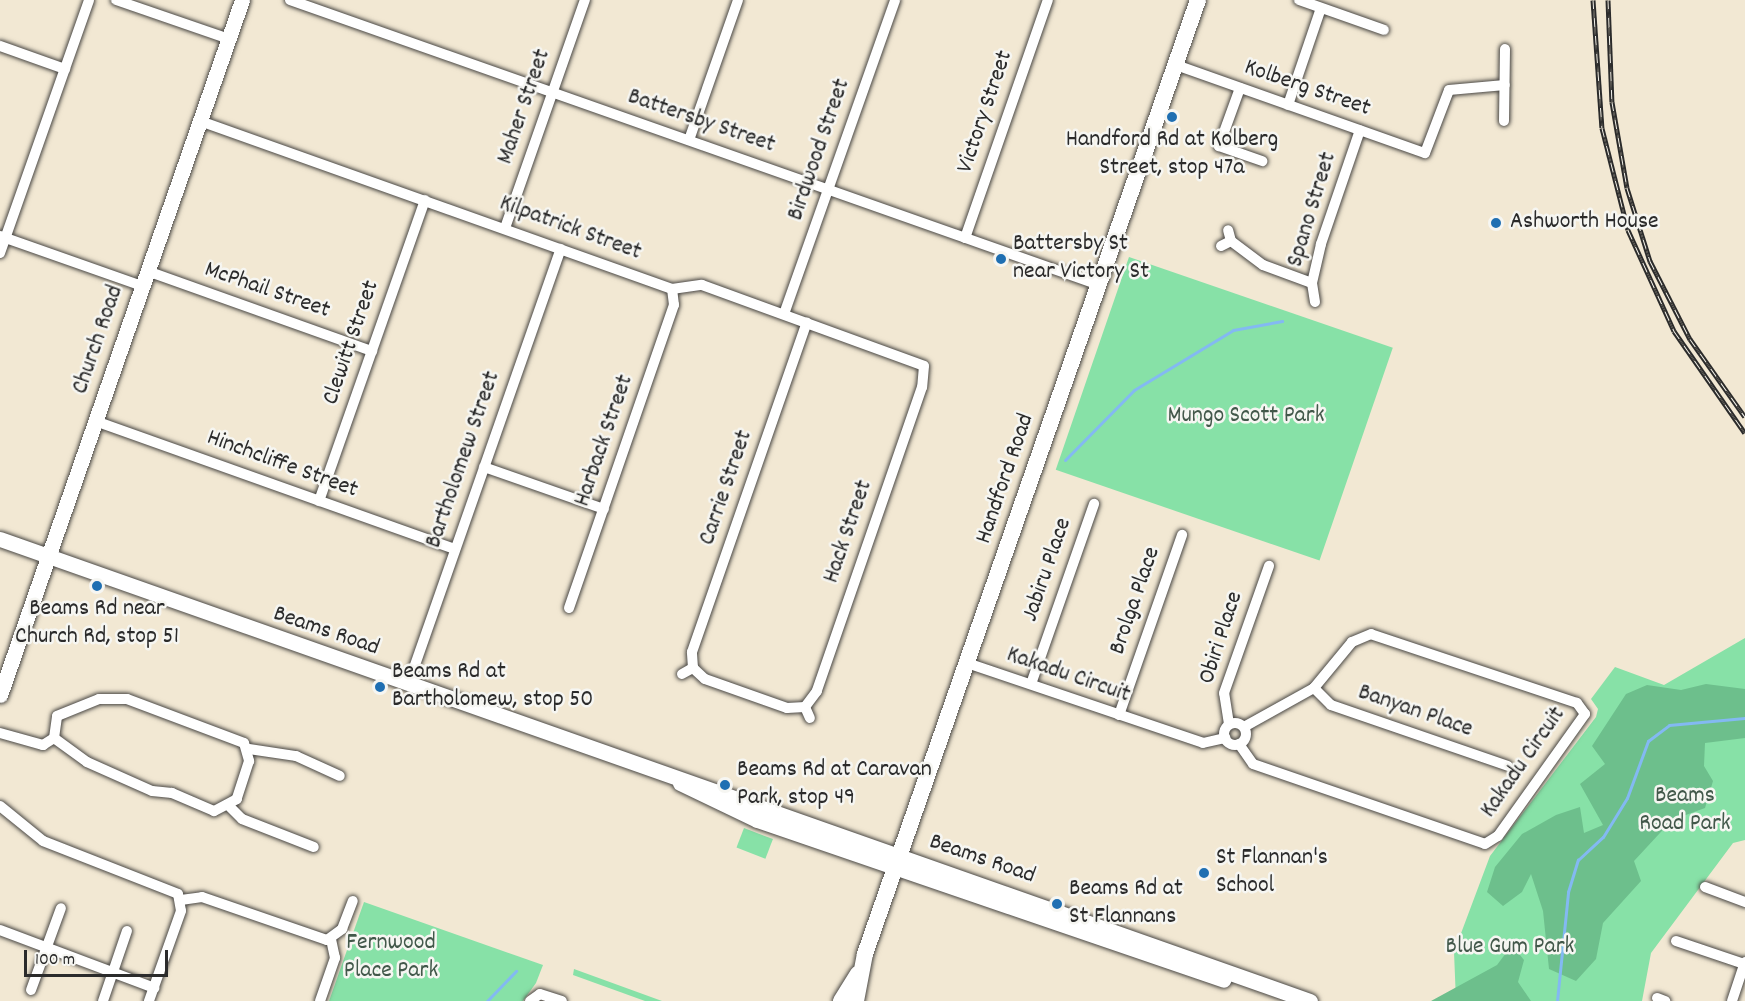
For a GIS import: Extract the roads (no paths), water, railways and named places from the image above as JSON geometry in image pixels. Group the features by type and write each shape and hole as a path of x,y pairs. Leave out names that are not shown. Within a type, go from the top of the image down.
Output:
{"main road":[{"name":"Church Road","path":"0,695 242,0"},
{"name":"Handford Road","path":"841,1001 858,975 1198,0"},
{"name":"Beams Road","path":"0,539 672,778 720,806 897,862 1310,1001"},
{"name":"Beams Road","path":"897,862 1290,1001"},
{"name":"Handford Road","path":"856,1001 858,975"}],"street":[{"path":"0,254 3,237 89,0"},
{"path":"116,0 228,39"},
{"name":"Battersby Street","path":"290,0 1099,285"},
{"name":"Maher Street","path":"505,228 585,0"},
{"path":"689,140 738,0"},
{"name":"Birdwood Street","path":"784,314 895,0"},
{"name":"Victory Street","path":"964,237 1048,0"},
{"path":"1299,0 1384,30"},
{"path":"1288,105 1321,8"},
{"path":"0,46 65,69"},
{"path":"1504,121 1505,49"},
{"name":"Kolberg Street","path":"1176,65 1425,153 1449,90 1504,86"},
{"path":"1240,88 1219,146 1262,161"},
{"name":"Kilpatrick Street","path":"200,121 672,289 702,285 924,366"},
{"name":"Spano Street","path":"1315,302 1312,283 1360,130"},
{"name":"Clewitt Street","path":"319,501 425,200"},
{"path":"3,237 142,286"},
{"path":"1227,239 1263,265 1312,283"},
{"name":"Bartholomew Street","path":"408,685 561,249"},
{"name":"McPhail Street","path":"147,271 372,351"},
{"name":"Harback Street","path":"569,608 676,301 672,289"},
{"name":"Carrie Street","path":"693,668 692,652 807,322"},
{"name":"Hack Street","path":"693,668 705,679 791,709 808,712 922,387 924,366"},
{"name":"Hinchcliffe Street","path":"95,421 455,549"},
{"path":"484,467 604,509"},
{"name":"Jabiru Place","path":"1031,684 1094,504"},
{"name":"Brolga Place","path":"1119,715 1182,535"},
{"name":"Obiri Place","path":"1230,724 1224,693 1269,566"},
{"name":"Kakadu Circuit","path":"1239,744 1253,764 1479,844 1498,836 1585,714 1577,703 1382,635 1352,642 1314,688 1244,727"},
{"name":"Kakadu Circuit","path":"967,663 1203,743 1225,738"},
{"path":"682,674 693,668"},
{"name":"Banyan Place","path":"1314,688 1331,705 1508,766"},
{"path":"54,738 57,716 112,697 219,732 249,749 296,756 340,776"},
{"path":"1230,724 1244,727 1246,737 1239,744 1225,738 1230,724"},
{"path":"0,733 42,745 54,738"},
{"path":"54,738 87,762 152,791 172,793 214,811 230,807"},
{"path":"230,807 249,761 249,749"},
{"path":"0,806 43,842 169,887 181,900"},
{"path":"230,807 242,819 314,847"},
{"path":"1705,887 1745,902"},
{"path":"181,900 202,897 331,939"},
{"path":"149,1001 181,900"},
{"path":"331,939 342,929 353,901"},
{"path":"31,990 61,908"},
{"path":"0,930 154,988"},
{"path":"103,1001 128,931"},
{"path":"320,1001 335,957 331,939"},
{"path":"1676,941 1745,963 1732,1001"},
{"path":"530,1001 540,994 562,1001"}],"waterway":[{"path":"1065,460 1134,390 1233,330 1282,321"},
{"path":"1557,1001 1568,892 1578,860 1603,837 1627,798 1648,741 1669,725 1745,718"},
{"path":"487,1001 516,971"}],"railway":[{"path":"1593,0 1602,128 1628,230 1674,331 1745,433"},
{"path":"1608,0 1612,102 1627,188 1650,261 1690,339 1745,417"}],"place":[{"name":"Handford Rd at Kolberg Street, stop 47a","path":"1172,117"},
{"name":"Ashworth House","path":"1496,223"},
{"name":"Battersby St near Victory St","path":"1001,259"},
{"name":"Beams Rd near Church Rd, stop 51","path":"97,586"},
{"name":"Beams Rd at Bartholomew, stop 50","path":"380,687"},
{"name":"Beams Rd at Caravan Park, stop 49","path":"725,785"},
{"name":"St Flannan's School","path":"1204,873"},
{"name":"Beams Rd at St Flannans","path":"1057,904"}],"park label":[{"name":"Mungo Scott Park","path":"1246,417"},
{"name":"Beams Road Park","path":"1685,811"},
{"name":"Blue Gum Park","path":"1510,948"},
{"name":"Fernwood Place Park","path":"391,958"}]}
